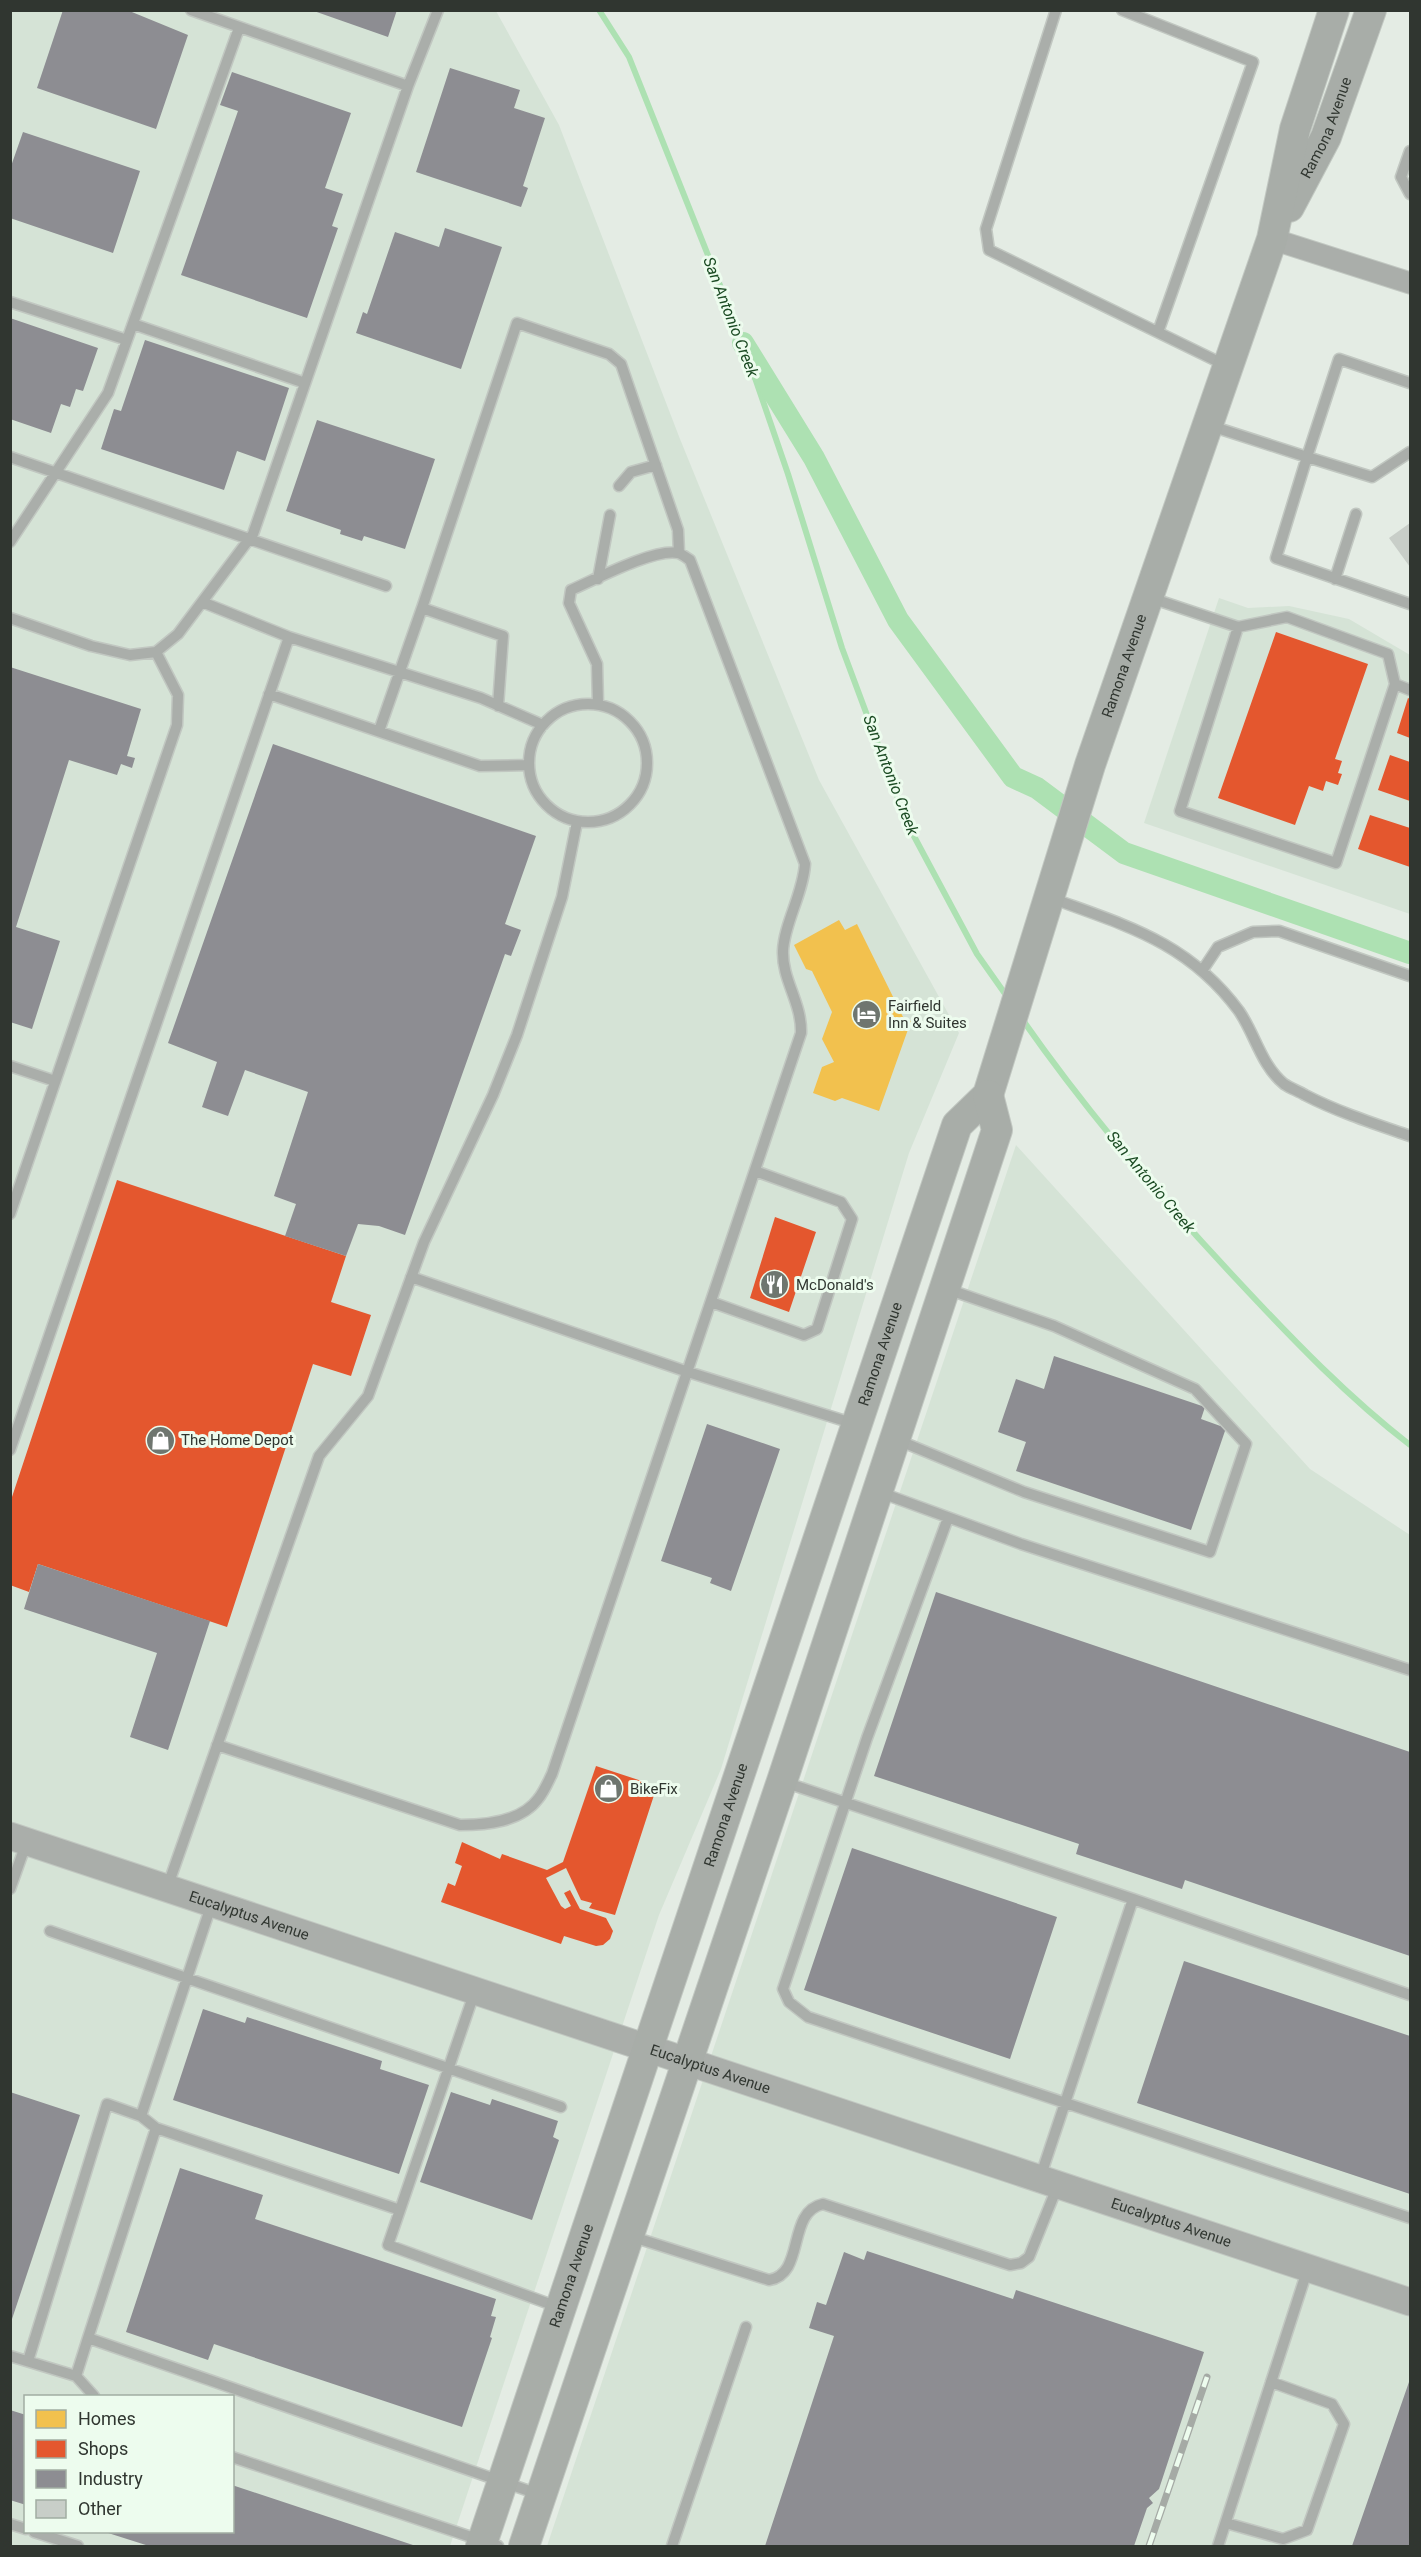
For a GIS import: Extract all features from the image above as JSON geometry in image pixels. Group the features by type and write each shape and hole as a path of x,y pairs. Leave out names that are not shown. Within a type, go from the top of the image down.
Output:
{"main road":[{"name":"Ramona Avenue","path":"488,2545 503,2481 957,1125 988,1095 1090,765 1272,239 1295,129 1334,10"},
{"name":"Ramona Avenue","path":"1272,239 1326,137 1371,10"},
{"path":"524,2547 998,1130 988,1095"},
{"path":"858,1424 895,1439"}],"street":[{"path":"1272,239 1410,283"},
{"name":"Eucalyptus Avenue","path":"19,1838 1410,2302"}],"lane":[{"path":"191,10 408,86"},
{"path":"10,618 91,646 130,655 156,652 178,634 250,538 408,86 438,10"},
{"path":"1056,10 986,228 989,250 1228,366"},
{"path":"1122,10 1253,62 1158,332"},
{"path":"10,542 108,393 239,28"},
{"path":"1410,151 1401,177 1410,194"},
{"path":"10,302 127,340"},
{"path":"379,731 516,323 609,354 621,364 678,530 679,553"},
{"path":"133,324 305,383"},
{"path":"1410,383 1339,359 1276,558 1410,604"},
{"path":"1208,424 1372,477 1410,452"},
{"path":"10,457 386,586"},
{"path":"619,486 631,472 656,465"},
{"path":"1335,579 1356,514"},
{"path":"598,579 610,515"},
{"path":"217,1745 460,1825 488,1824 514,1817 538,1800 552,1774 801,1033 801,1014 784,971 783,948 803,882 805,864 690,561 679,553 662,554 571,591 569,603 597,664 598,704"},
{"path":"1148,597 1239,627 1287,617 1388,654 1395,684 1336,863 1180,811 1239,627"},
{"path":"201,602 289,637 498,706 543,725"},
{"path":"422,608 503,636 498,706"},
{"path":"10,1450 289,637"},
{"path":"10,1214 177,725 178,695 156,652"},
{"path":"1395,684 1410,690"},
{"path":"269,694 480,766 529,765"},
{"path":"598,704 620,712 637,729 646,750 647,774 639,795 622,812 601,822 577,822 555,814 538,798 529,776 528,753 537,731 553,714 574,705 598,704"},
{"path":"167,1888 319,1456 368,1396 424,1242 493,1095 517,1035 562,897 577,822"},
{"path":"1044,908 1136,929 1178,950 1217,984 1240,1013 1257,1049 1284,1084 1329,1107 1410,1136"},
{"path":"1202,971 1218,947 1253,932 1279,930 1410,976"},
{"path":"10,1066 56,1081"},
{"path":"711,1302 804,1335 817,1329 852,1219 841,1202 755,1171"},
{"path":"411,1277 688,1372 858,1424"},
{"path":"895,1439 1024,1492 1210,1552 1246,1444 1195,1389 1054,1326 945,1289"},
{"path":"878,1492 948,1518 1410,1670"},
{"path":"948,1518 845,1804 783,1989 789,2002 808,2017 1410,2218"},
{"path":"782,1781 1410,1995"},
{"path":"10,1889 19,1838"},
{"path":"629,2235 769,2280 776,2279 788,2266 806,2213 814,2206 823,2204 1010,2265 1021,2263 1029,2257 1049,2182 1065,2103 1133,1899"},
{"path":"141,2116 212,1903"},
{"path":"50,1931 561,2107"},
{"path":"475,1990 388,2245 561,2309"},
{"path":"28,2361 107,2104 141,2116 156,2128 400,2210"},
{"path":"76,2376 156,2128"},
{"path":"1218,2547 1308,2268"},
{"path":"672,2547 746,2327"},
{"path":"88,2338 541,2496"},
{"path":"10,2356 76,2376 92,2395"},
{"path":"1226,2523 1283,2539 1307,2530 1344,2424 1332,2404 1271,2382"},
{"path":"234,2458 488,2545"},
{"path":"36,2533 78,2547"}],"shaded area":[{"path":"10,11 496,11 559,125 680,439 819,780 959,1033 909,1153 721,1769 659,1915 450,2546 11,2546"},
{"path":"1219,598 1248,608 1289,606 1349,619 1410,655 1410,914 1144,823"},
{"path":"1016,1145 1310,1469 1410,1535 1410,2546 547,2546"}],"building: Homes":[{"name":"Fairfield Inn & Suites","path":"839,920 845,930 857,924 904,1019 911,1021 879,1111 842,1098 835,1101 813,1093 822,1067 834,1062 822,1039 832,1012 812,971 806,969 794,945"}],"building: Shops":[{"path":"1276,632 1368,664 1335,759 1342,761 1338,773 1342,774 1338,785 1326,781 1323,791 1309,786 1295,825 1218,798"},
{"path":"1408,698 1410,699 1410,738 1397,733"},
{"path":"1390,755 1410,762 1410,801 1378,790"},
{"path":"1370,815 1410,828 1410,867 1358,849"},
{"name":"The Home Depot","path":"117,1180 346,1256 331,1302 371,1315 351,1376 313,1364 227,1627 38,1564 29,1592 10,1585 10,1503"},
{"path":"775,1217 816,1232 789,1312 750,1298"},
{"path":"596,1766 657,1786 615,1915 589,1908 592,1903 581,1900 566,1868 546,1878 561,1906 565,1909 571,1906 564,1893 570,1890 580,1909 606,1918 613,1931 610,1939 603,1945 596,1946 564,1936 561,1944 441,1902 448,1883 455,1886 462,1866 455,1863 462,1842 500,1859 502,1854 547,1870 563,1862"}],"building: Industry":[{"path":"63,10 127,10 188,35 156,129 37,88"},
{"path":"311,10 397,10 388,37"},
{"path":"450,68 520,90 514,108 545,118 523,186 528,188 521,207 416,172"},
{"path":"232,72 351,113 325,188 343,194 332,226 338,228 307,318 181,275 238,111 220,105"},
{"path":"23,132 140,171 113,253 10,218 10,169"},
{"path":"445,228 502,247 461,369 356,333 363,312 367,314 395,232 439,247"},
{"path":"10,318 98,348 83,391 76,389 70,407 61,404 51,433 10,419"},
{"path":"145,340 289,388 265,461 237,451 224,490 101,449 114,409 121,411"},
{"path":"317,420 435,459 405,549 364,536 362,541 340,534 341,530 286,511"},
{"path":"10,667 141,709 127,756 135,758 132,768 121,764 117,775 69,760 16,927 60,941 32,1029 10,1022"},
{"path":"273,744 536,836 505,924 521,930 511,956 505,954 405,1235 379,1226 358,1224 346,1256 285,1236 296,1204 274,1196 308,1092 245,1070 228,1116 202,1107 217,1062 168,1043"},
{"path":"1054,1356 1205,1407 1201,1419 1226,1428 1191,1530 1016,1471 1026,1442 998,1432 1016,1379 1044,1389"},
{"path":"707,1424 780,1449 731,1591 710,1583 712,1578 661,1561"},
{"path":"38,1564 210,1621 168,1750 130,1737 157,1653 24,1609"},
{"path":"936,1592 1410,1752 1410,1956 1185,1880 1182,1889 1076,1854 1079,1844 874,1776"},
{"path":"852,1848 1057,1917 1010,2059 804,1990"},
{"path":"1184,1961 1410,2036 1410,2194 1137,2103"},
{"path":"203,2009 245,2023 247,2017 382,2061 380,2069 429,2085 399,2174 173,2100"},
{"path":"10,2092 80,2115 11,2322 10,2322"},
{"path":"451,2092 490,2105 492,2099 558,2121 553,2137 559,2140 532,2220 420,2182"},
{"path":"180,2168 263,2195 255,2219 496,2299 491,2316 496,2317 490,2337 492,2338 462,2427 214,2344 208,2360 126,2332"},
{"path":"867,2251 1013,2299 1016,2290 1204,2352 1159,2489 1149,2498 1153,2503 1147,2508 1134,2546 765,2546 834,2336 809,2328 817,2302 826,2305 844,2252 864,2260"},
{"path":"1409,2382 1410,2546 1352,2546"},
{"path":"10,2410 24,2414 24,2504 10,2500"},
{"path":"234,2486 416,2546 149,2546 108,2533 234,2533"}],"building: Other":[{"path":"1410,523 1410,567 1389,538"}],"waterway":[{"name":"San Antonio Creek","path":"599,10 629,57 743,343 788,474 842,648 908,825 977,954 1008,998"},
{"path":"743,343 814,458 898,620 1013,777 1037,788 1124,853 1410,953"},
{"name":"San Antonio Creek","path":"1022,1019 1099,1121 1210,1251 1322,1367 1410,1445"}],"railway":[{"path":"1149,2546 1207,2377"}],"place":[{"name":"Fairfield Inn & Suites","path":"867,1015"},
{"name":"McDonald's","path":"775,1285"},
{"name":"The Home Depot","path":"160,1440"},
{"name":"BikeFix","path":"609,1789"}]}
